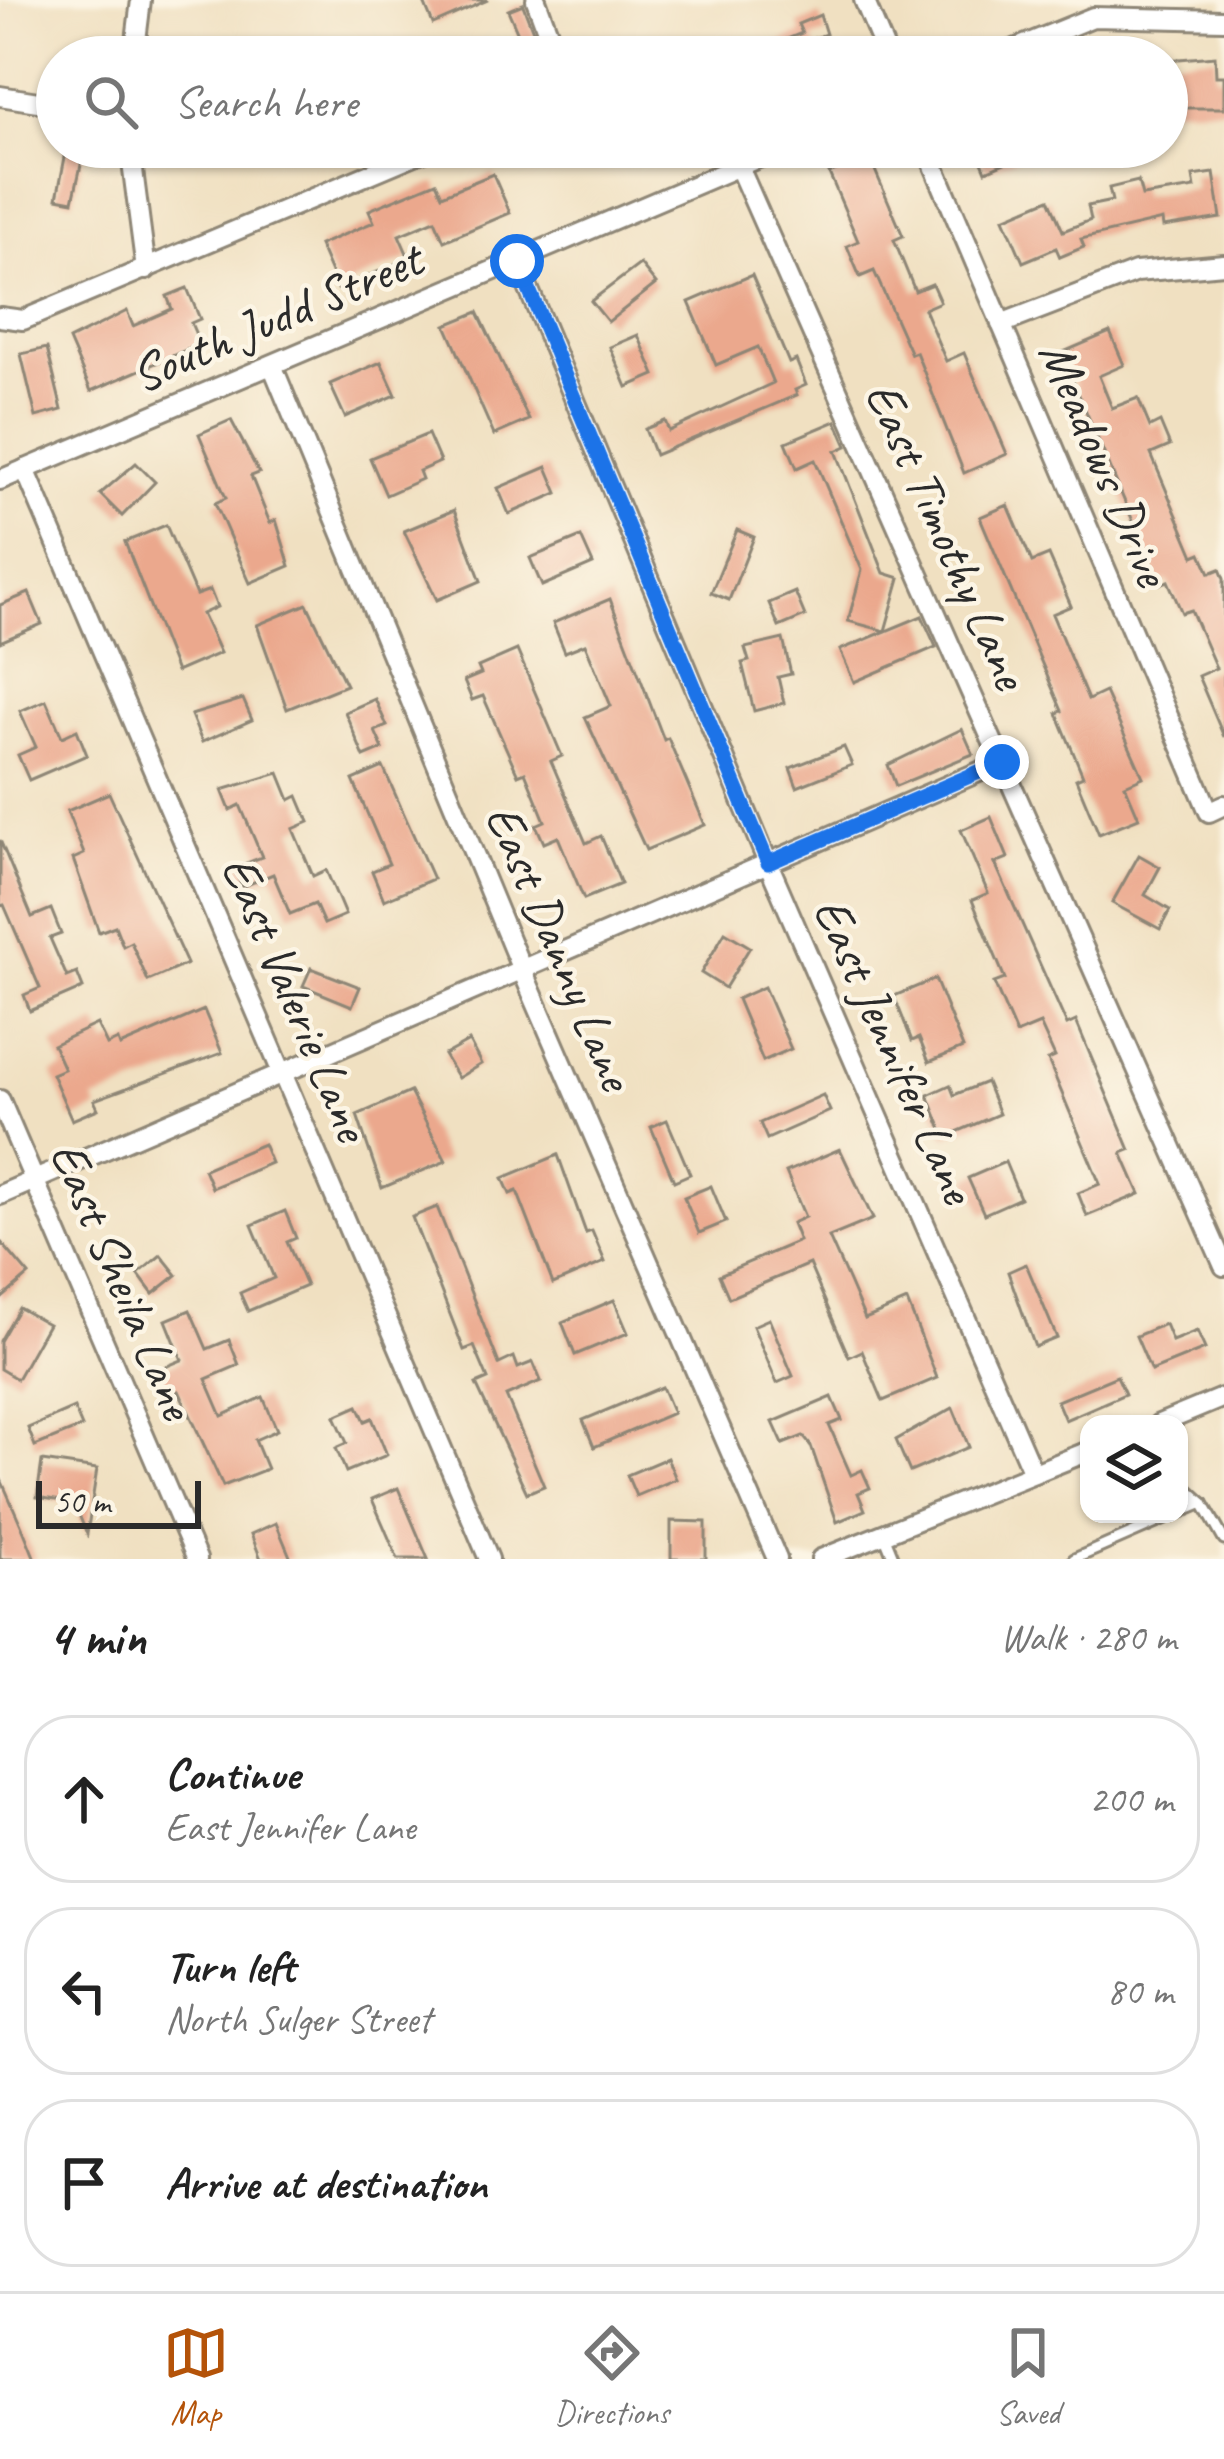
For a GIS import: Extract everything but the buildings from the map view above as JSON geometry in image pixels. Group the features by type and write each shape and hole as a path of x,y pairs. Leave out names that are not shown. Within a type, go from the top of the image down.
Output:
{"street":[{"path":"137,36 141,0"},
{"path":"536,0 549,36"},
{"path":"864,0 879,36"},
{"path":"1046,36 1093,17 1224,20"},
{"path":"0,96 36,102"},
{"path":"133,168 146,270"},
{"path":"0,317 23,320 385,168"},
{"name":"South Judd Street","path":"0,479 737,168"},
{"name":"East Timothy Lane","path":"739,168 1224,1266"},
{"name":"Meadows Drive","path":"935,168 1216,808"},
{"name":"East Jennifer Lane","path":"517,261 768,863 1033,1473"},
{"path":"1000,324 1136,272 1224,264"},
{"name":"East Danny Lane","path":"272,364 522,970 777,1559"},
{"name":"East Valerie Lane","path":"25,469 489,1559"},
{"path":"0,1195 1002,762"},
{"name":"East Sheila Lane","path":"0,1100 197,1559"},
{"path":"1181,1415 1224,1397"},
{"path":"821,1559 1080,1455"}],"lane":[{"path":"1188,1489 1203,1503 1224,1540"},
{"path":"1188,1510 1203,1503"},
{"path":"1074,1559 1157,1523"},
{"path":"885,1537 894,1559"}],"route":[{"path":"517,261 768,863 1002,762"}]}
